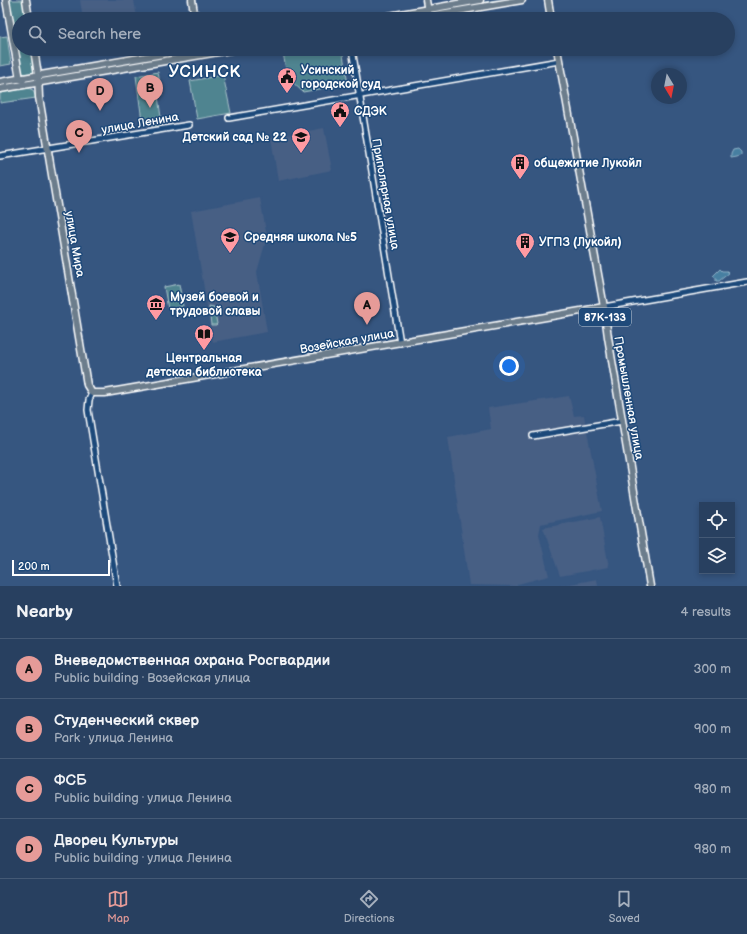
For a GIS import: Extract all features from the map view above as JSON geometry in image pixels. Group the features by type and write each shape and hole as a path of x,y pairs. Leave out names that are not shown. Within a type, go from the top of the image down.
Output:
{"main road":[{"path":"6,0 12,33"},
{"path":"26,0 28,12"},
{"path":"192,0 194,12"},
{"path":"426,0 428,12"},
{"path":"411,12 480,0"},
{"path":"452,12 522,0"},
{"path":"548,0 550,12"},
{"path":"16,56 20,78"},
{"name":"улица Мира","path":"35,56 38,76 35,83 39,97 48,149 87,384 92,393"},
{"path":"0,82 151,56"},
{"path":"0,89 180,56"},
{"name":"Промышленная улица","path":"558,56 604,307 650,586"},
{"path":"81,68 82,75"},
{"path":"20,78 35,83"},
{"name":"Возейская улица","path":"92,393 112,392 604,307"}],"street":[{"name":"Приполярная улица","path":"353,56 358,96 400,343"},
{"path":"229,118 559,61"},
{"name":"улица Ленина","path":"0,156 189,125"},
{"path":"604,307 747,282"},
{"path":"92,393 89,400 88,410 117,586"},
{"path":"533,436 622,422"}],"shaded area":[{"path":"80,0 134,0 136,12 82,12"},
{"name":"Детский сад № 22","path":"324,128 332,170 278,181 271,138"},
{"path":"738,149 741,152 741,155 731,158 733,150"},
{"name":"Средняя школа №5","path":"260,198 267,237 257,272 267,332 213,342 191,211"},
{"path":"720,269 729,273 719,281 716,281 716,278 713,276"},
{"path":"569,396 574,416 584,415 602,511 541,524 539,534 549,576 518,584 517,586 469,585 448,437 491,429 488,408"},
{"path":"600,517 609,567 560,576 543,528"},
{"path":"597,579 598,586 560,586"}],"green space":[{"path":"8,0 23,0 26,12 12,12 12,22"},
{"path":"496,0 507,0 440,12 434,11"},
{"path":"7,36 11,64 0,66 0,37"},
{"path":"18,56 33,56 35,71 33,73 24,74 21,72"},
{"path":"169,56 175,56 83,73 83,71"},
{"path":"284,56 343,56 348,84 303,92 290,78 285,66"},
{"path":"158,72 162,95 158,96 162,125 151,126 150,119 142,121 136,76"},
{"path":"223,75 231,113 197,119 190,81"},
{"path":"28,88 33,90 36,98 0,103 0,93"},
{"path":"179,284 183,306 168,309 164,287"},
{"path":"209,306 214,307 216,325 211,325"}],"place":[{"name":"Усинский городской суд","path":"287,94"},
{"name":"Студенческий сквер","path":"150,108"},
{"name":"Дворец Культуры","path":"100,111"},
{"name":"СДЭК","path":"340,128"},
{"name":"ФСБ","path":"79,153"},
{"name":"Детский сад № 22","path":"301,154"},
{"name":"общежитие Лукойл","path":"520,180"},
{"name":"Средняя школа №5","path":"230,254"},
{"name":"УГПЗ (Лукойл)","path":"525,259"},
{"name":"Музей боевой и трудовой славы","path":"156,321"},
{"name":"Вневедомственная охрана Росгвардии","path":"367,325"},
{"name":"Центральная детская библиотека","path":"204,351"}],"district":[{"name":"УСИНСК","path":"205,71"}]}
